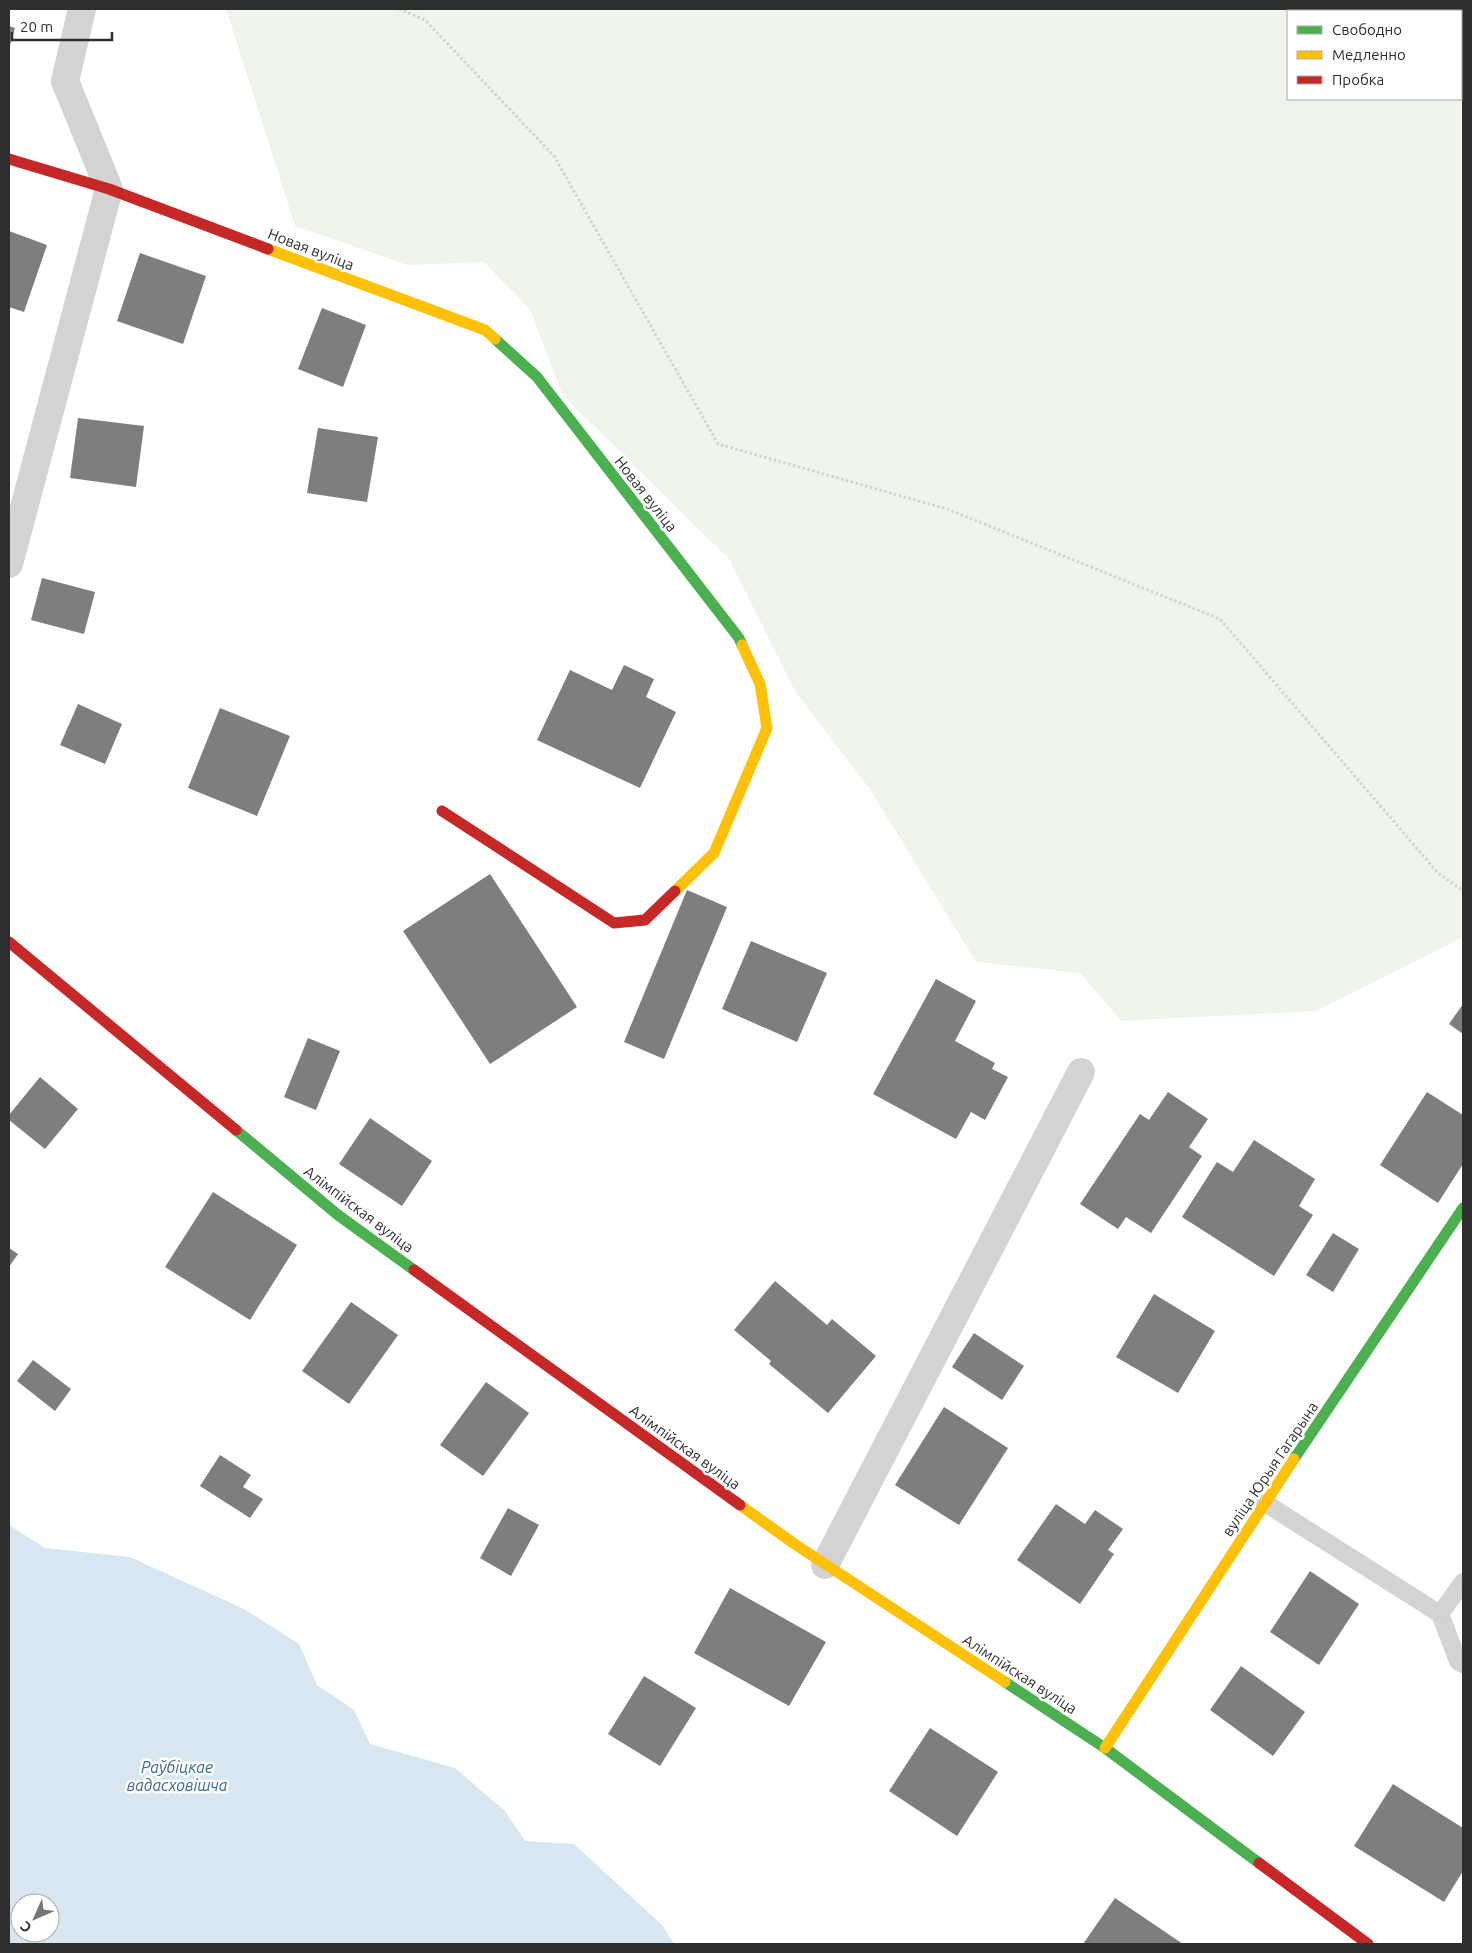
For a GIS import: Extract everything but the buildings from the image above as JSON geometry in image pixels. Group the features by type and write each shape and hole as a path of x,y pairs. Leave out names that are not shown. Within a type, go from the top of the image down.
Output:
{"street":[{"path":"9,564 109,189 65,81 82,9"},
{"name":"Новая вуліца","path":"9,160 109,189 484,330 537,377 739,638 760,684 767,728 714,853 645,920 614,923 442,811"},
{"name":"Алімпійская вуліца","path":"9,942 338,1215 825,1565 1105,1748 1368,1944"},
{"path":"825,1565 1081,1072"},
{"name":"вуліца Юрыя Гагарына","path":"1105,1748 1265,1503 1463,1208"}],"lane":[{"path":"1265,1503 1440,1614 1458,1661 1463,1664"},
{"path":"1440,1614 1463,1582"}],"path":[{"path":"399,9 425,20 554,156 718,444 947,509 1220,619 1438,874 1463,891"}],"shaded area":[{"path":"226,9 1463,9 1463,937 1316,1011 1121,1021 1080,973 976,962 869,788 796,693 729,559 563,396 530,310 484,262 407,265 295,226"}],"water":[{"name":"Раўбіцкае вадасховішча","path":"9,1525 45,1548 130,1557 244,1609 299,1644 317,1685 354,1710 370,1744 455,1768 505,1811 525,1841 574,1844 663,1926 674,1944 9,1944"}],"traffic: fast":[{"path":"495,339 537,377 739,638 742,645"},
{"path":"236,1130 338,1215 414,1270"},
{"path":"1294,1459 1463,1208"},
{"path":"1005,1682 1105,1748 1259,1863"}],"traffic: slow":[{"path":"268,249 485,330 495,339"},
{"path":"675,891 714,853 767,728 760,684 742,645"},
{"path":"1105,1748 1294,1459"},
{"path":"740,1505 796,1545 1005,1682"}],"traffic: jam":[{"path":"9,159 109,189 268,249"},
{"path":"442,811 614,923 645,920 675,891"},
{"path":"9,942 236,1130"},
{"path":"414,1270 740,1505"},
{"path":"1259,1863 1368,1944"}]}
